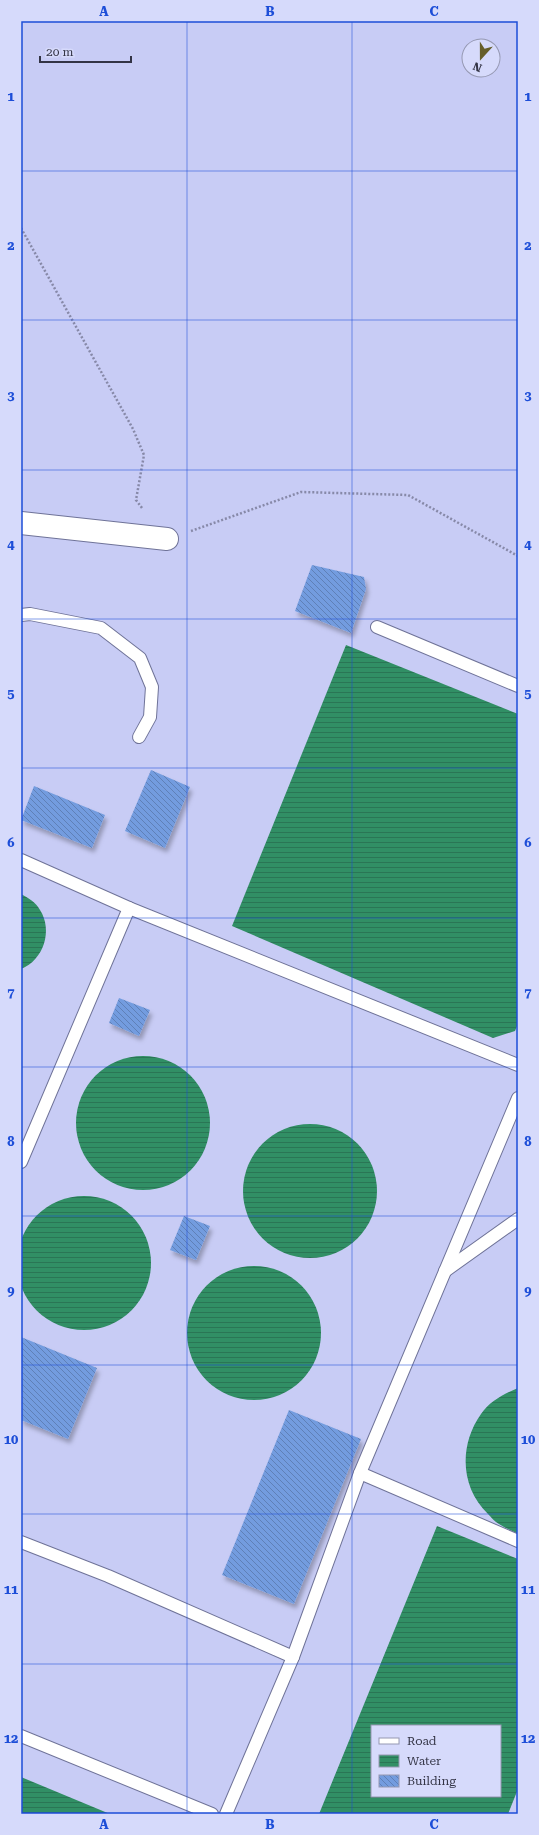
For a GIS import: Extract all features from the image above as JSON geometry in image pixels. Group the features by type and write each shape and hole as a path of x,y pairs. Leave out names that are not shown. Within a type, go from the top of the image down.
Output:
{"street":[{"path":"21,523 167,539"}],"lane":[{"path":"21,615 30,614 101,628 140,658 152,687 150,717 139,738"},
{"path":"377,627 518,686"},
{"path":"21,860 129,908 518,1065"},
{"path":"21,1162 129,908"},
{"path":"226,1814 293,1657 360,1473 518,1098"},
{"path":"445,1271 518,1219"},
{"path":"360,1473 518,1541"},
{"path":"21,1542 108,1576 293,1657"},
{"path":"21,1736 212,1814"}],"path":[{"path":"21,228 133,429 144,456 136,500 167,539 301,492 408,495 518,556"}],"water":[{"path":"346,645 518,714 518,1024 515,1031 493,1038 232,926"},
{"path":"21,894 32,900 38,907 44,918 46,935 41,952 36,959 21,969"},
{"path":"150,1056 175,1064 186,1071 195,1080 205,1097 209,1110 209,1136 205,1149 195,1166 186,1175 169,1185 156,1189 136,1190 111,1182 100,1175 91,1166 81,1149 77,1136 76,1116 84,1091 91,1080 100,1071 117,1061 130,1057"},
{"path":"317,1124 342,1132 353,1139 362,1148 372,1165 376,1178 376,1204 372,1217 362,1234 353,1243 336,1253 323,1257 303,1258 278,1250 267,1243 258,1234 248,1217 244,1204 243,1184 251,1159 258,1148 267,1139 284,1129 297,1125"},
{"path":"84,1196 110,1201 126,1211 136,1221 146,1237 151,1263 146,1289 136,1305 126,1315 110,1325 84,1330 58,1325 42,1315 32,1305 22,1289 17,1263 22,1237 32,1221 42,1211 58,1201"},
{"path":"261,1266 286,1274 297,1281 306,1290 316,1307 320,1320 320,1346 316,1359 306,1376 297,1385 280,1395 267,1399 247,1400 222,1392 211,1385 202,1376 192,1359 188,1346 187,1326 195,1301 202,1290 211,1281 228,1271 241,1267"},
{"path":"518,1388 518,1534 496,1522 479,1503 472,1491 468,1479 466,1452 474,1426 485,1409 503,1395"},
{"path":"437,1526 518,1559 518,1789 508,1814 319,1814"},
{"path":"21,1777 110,1814 21,1814"}],"building":[{"path":"312,565 364,577 366,589 351,633 295,611"},
{"path":"151,770 190,787 165,848 125,831"},
{"path":"34,786 105,815 92,848 21,820"},
{"path":"119,998 150,1010 139,1036 109,1023"},
{"path":"184,1216 210,1226 196,1260 170,1250"},
{"path":"21,1337 97,1368 68,1439 21,1420"},
{"path":"289,1410 361,1439 294,1604 222,1575"}]}
